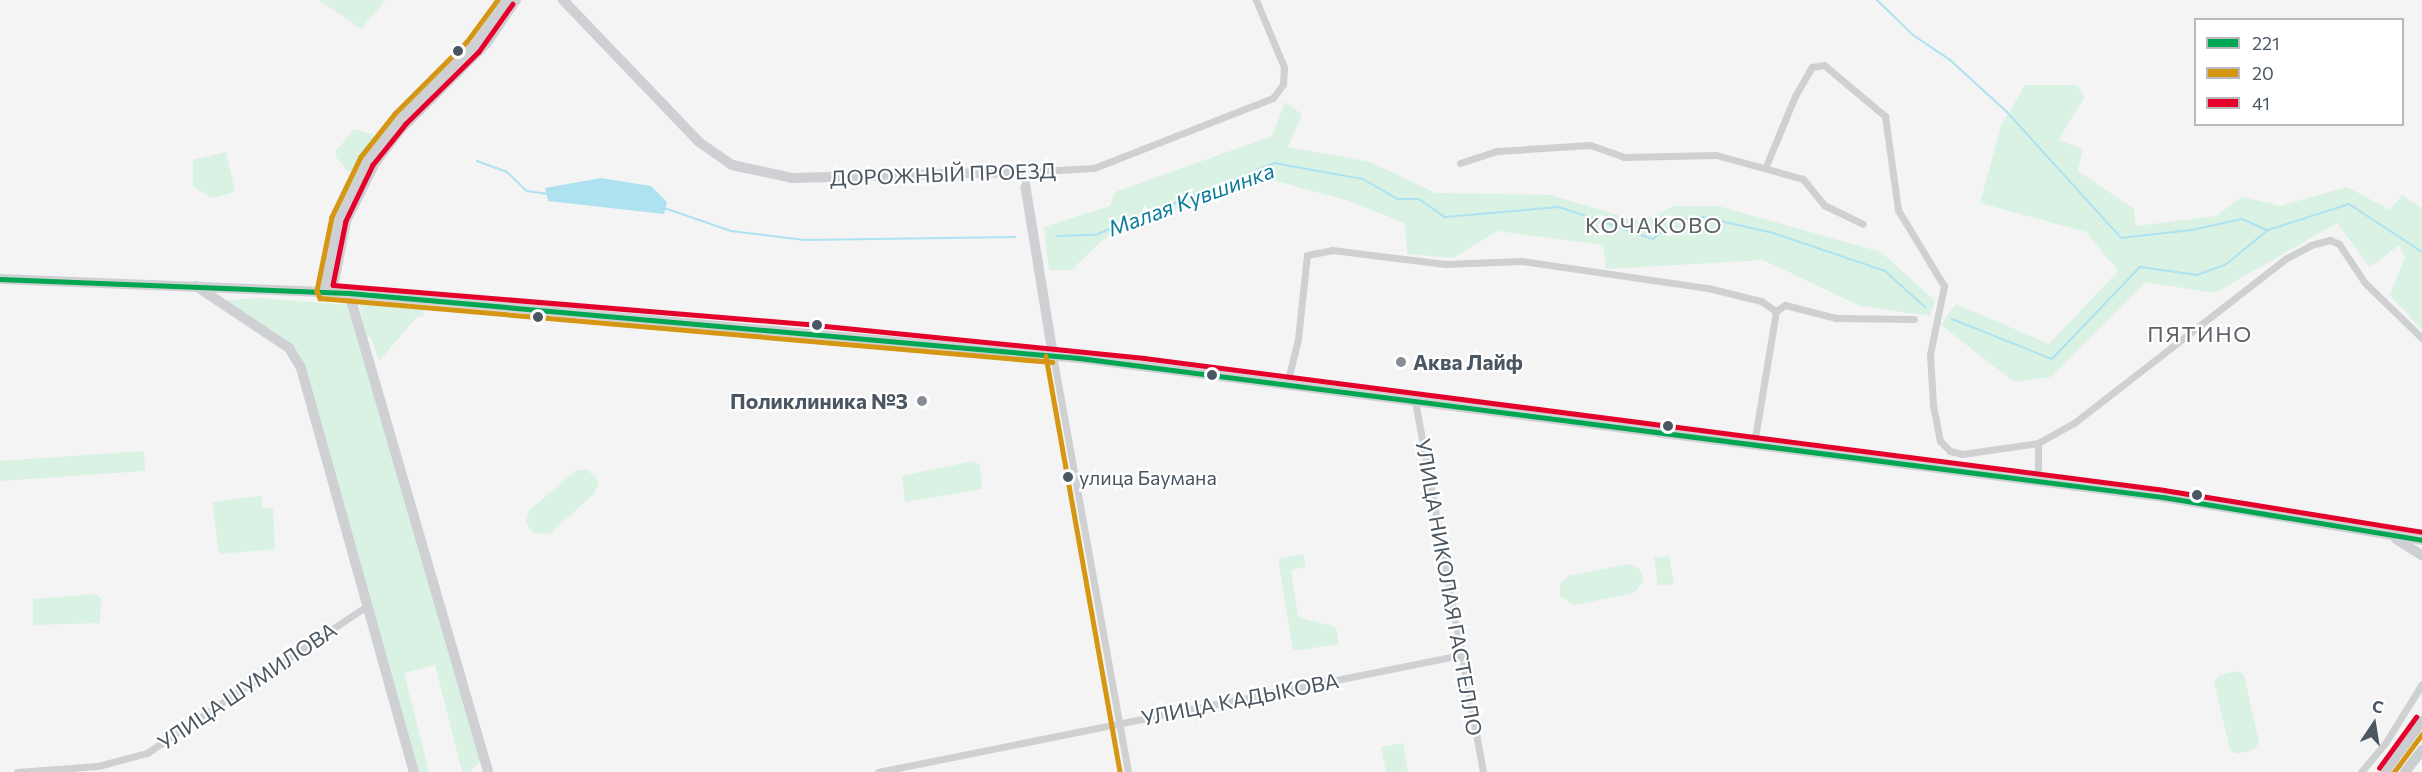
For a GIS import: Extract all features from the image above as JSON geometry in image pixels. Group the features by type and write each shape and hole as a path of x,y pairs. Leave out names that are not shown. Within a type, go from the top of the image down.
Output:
{"main road":[{"path":"328,292 342,220 349,202 383,150 473,47 507,0"},
{"path":"425,101 486,44 516,0"},
{"name":"ДОРОЖНЫЙ ПРОЕЗД","path":"563,0 699,142 742,169 792,178 1023,172"},
{"path":"1023,172 1053,355"},
{"path":"0,279 349,293 1053,355 2037,480 2422,540"},
{"path":"196,286 277,339 295,356 414,772"},
{"path":"349,293 488,772"},
{"path":"2388,534 2422,555"},
{"path":"2385,772 2422,721"},
{"path":"2405,772 2422,750"}],"street":[{"name":"ДОРОЖНЫЙ ПРОЕЗД","path":"1023,172 1094,168 1274,98 1282,84 1284,67 1256,0"},
{"path":"1766,166 1795,96 1812,67 1824,65 1885,116 1898,210 1944,286 1930,354 1933,405 1940,441 1950,451 1962,454 2038,443 2074,423 2287,258 2324,241 2339,244 2372,290 2422,339"},
{"path":"1460,163 1497,151 1590,146 1623,157 1716,155 1766,166 1803,179 1824,205 1863,224"},
{"path":"1287,384 1298,339 1307,255 1332,250 1445,264 1522,261 1708,288 1851,319 1914,319"},
{"path":"1761,301 1776,311"},
{"path":"1754,444 1776,311 1785,305"},
{"path":"1053,355 1128,772"},
{"name":"УЛИЦА НИКОЛАЯ ГАСТЕЛЛО","path":"1415,401 1483,772"},
{"path":"2037,480 2038,443"},
{"name":"УЛИЦА ШУМИЛОВА","path":"17,772 98,766 147,753 367,606"},
{"name":"УЛИЦА КАДЫКОВА","path":"878,772 1461,655"},
{"path":"2361,772 2386,742 2422,684"}],"green space":[{"path":"319,0 386,0 361,29"},
{"path":"2025,85 2076,85 2085,97 2058,140 2083,149 2078,171 2134,209 2136,226 2216,216 2242,197 2280,206 2347,187 2390,210 2402,195 2422,208 2422,330 2390,295 2405,257 2399,245 2370,267 2337,223 2215,293 2145,282 2051,377 2014,382 1941,325 1956,304 2049,344 2118,271 2086,232 1980,203 2001,126"},
{"path":"1285,102 1302,114 1288,147 1370,162 1436,193 1550,195 1642,222 1674,206 1718,206 1881,252 1935,301 1930,316 1860,306 1763,260 1606,269 1603,245 1497,231 1454,258 1407,254 1405,223 1349,201 1262,177 1107,236 1071,270 1049,270 1044,227 1110,206 1115,192 1272,136"},
{"path":"354,129 373,134 373,140 353,171 347,171 336,157 336,151"},
{"path":"226,152 235,192 211,198 193,186 193,160"},
{"path":"358,297 424,308 423,317 417,317 379,361 371,337 366,336"},
{"path":"258,298 350,305 484,758 470,772 462,772 435,665 404,673 429,772 419,772 412,766 295,356 213,301"},
{"path":"144,451 145,471 0,481 0,461"},
{"path":"973,461 980,465 982,489 905,502 902,476"},
{"path":"587,469 599,482 595,493 549,534 533,533 526,522 529,511 575,471"},
{"path":"261,496 263,508 273,509 275,549 219,554 212,502"},
{"path":"1304,554 1305,567 1291,570 1298,617 1336,627 1339,644 1293,651 1278,559"},
{"path":"1669,555 1674,584 1658,586 1654,558"},
{"path":"1629,564 1639,568 1644,580 1634,593 1574,605 1560,596 1560,583 1568,576"},
{"path":"95,594 101,599 100,623 33,625 33,599"},
{"path":"2237,671 2244,675 2259,743 2254,750 2236,754 2230,750 2214,682 2219,675"},
{"path":"1403,743 1408,772 1386,772 1381,747"}],"water":[{"path":"601,178 651,186 667,202 664,214 548,201 545,188"}],"waterway":[{"path":"1877,0 1913,35 1950,60 2006,111 2121,238 2192,230 2242,219 2267,230"},
{"name":"Малая Кувшинка","path":"477,161 507,172 527,191 548,194"},
{"name":"Малая Кувшинка","path":"1057,236 1095,235 1274,163 1363,179 1397,199 1419,199 1445,217 1559,207 1653,239 1678,220 1703,217 1773,233 1885,271 1926,308"},
{"name":"Малая Кувшинка","path":"1952,319 2052,359 2140,267 2197,275 2225,265 2268,230 2349,204 2422,252"},
{"name":"Малая Кувшинка","path":"664,208 731,231 804,240 1015,237"}],"transit line":[{"name":"20","path":"498,0 467,42 395,114 361,157 332,217 317,291 320,298 1052,362"},
{"name":"41","path":"513,4 479,52 406,124 373,165 346,221 333,285 815,325 1144,358 2164,490 2422,532"},
{"name":"221","path":"0,279 349,293 1079,358 2163,497 2422,540"},
{"name":"20","path":"1046,356 1120,772"},
{"name":"41","path":"2379,768 2416,717"},
{"name":"20","path":"2394,772 2422,734"}],"place":[{"name":"Аква Лайф","path":"1401,362"},
{"name":"Поликлиника №3","path":"922,401"},
{"name":"улица Баумана","path":"1068,477"}],"district":[{"name":"КОЧАКОВО","path":"1654,225"},
{"name":"ПЯТИНО","path":"2200,334"}]}
